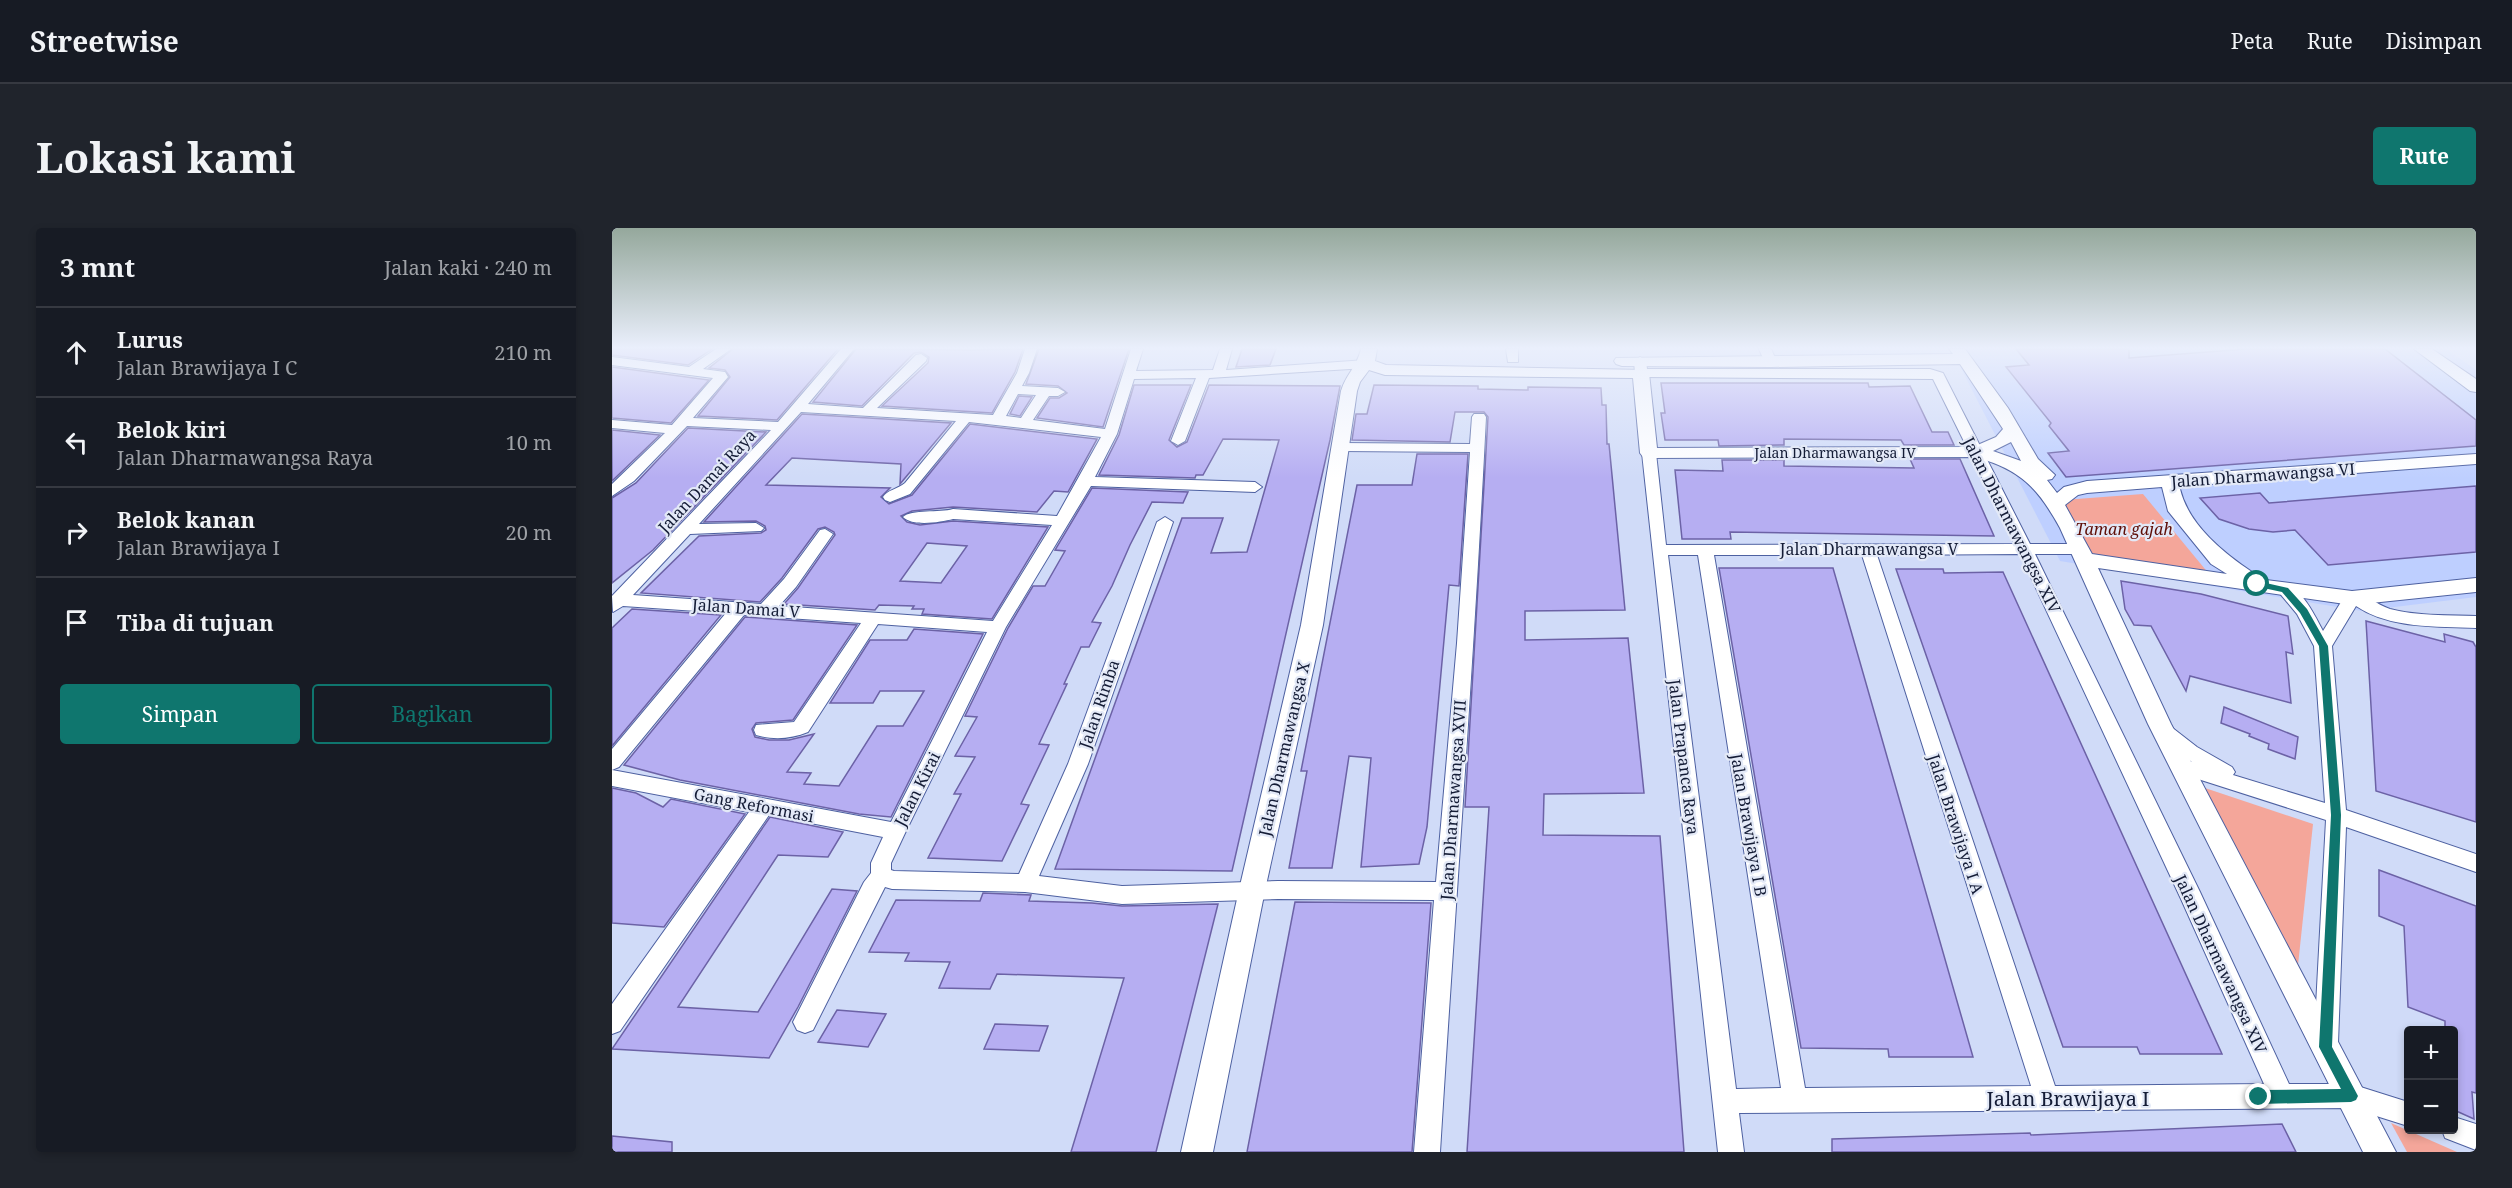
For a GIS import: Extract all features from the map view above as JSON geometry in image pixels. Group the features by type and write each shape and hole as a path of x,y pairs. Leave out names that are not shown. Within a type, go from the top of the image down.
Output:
{"street":[{"path":"612,491 628,478 679,426 708,392"},
{"name":"Jalan Damai Raya","path":"615,603 687,529 811,392"},
{"path":"867,411 886,392"},
{"path":"997,419 1013,392"},
{"path":"1025,422 1051,392"},
{"name":"Jalan Kirai","path":"805,1022 880,875 881,863 896,831 998,627 1086,481 1110,434 1125,392"},
{"path":"1178,441 1202,392"},
{"name":"Jalan Dharmawangsa X","path":"1197,1152 1252,891 1312,625 1350,392"},
{"name":"Jalan Prapanca Raya","path":"1643,392 1659,550 1731,1152"},
{"name":"Jalan Dharmawangsa XIV","path":"1945,392 1972,452 2026,549 2192,899 2282,1097"},
{"path":"1989,392 2000,408 2007,435 2031,462 2052,479 2087,487"},
{"path":"798,408 997,419 1110,434"},
{"path":"890,497 905,491 966,417"},
{"name":"Jalan Dharmawangsa XVII","path":"1427,1152 1454,769 1466,643 1479,417"},
{"path":"612,424 782,426"},
{"name":"Jalan Dharmawangsa IV","path":"1649,453 1972,452 2007,435"},
{"path":"1341,447 1477,448"},
{"path":"1972,452 2014,464 2039,483 2055,504 2081,554 2161,730 2183,767 2380,1152"},
{"name":"Jalan Dharmawangsa VI","path":"2055,504 2071,491 2087,487 2476,459"},
{"path":"612,474 628,478"},
{"path":"1086,481 1255,487"},
{"path":"2177,482 2171,488 2175,507 2218,560 2257,584"},
{"path":"911,517 942,518 953,514 1062,521"},
{"name":"Jalan Rimba","path":"1024,883 1078,764 1165,522"},
{"path":"687,529 756,528"},
{"path":"766,610 790,583 825,534"},
{"name":"Jalan Brawijaya I B","path":"1705,549 1795,1101"},
{"name":"Jalan Dharmawangsa V","path":"1659,550 2026,549 2081,554"},
{"name":"Jalan Brawijaya I A","path":"1868,550 2047,1098"},
{"path":"2081,554 2285,590 2354,598 2476,585"},
{"path":"2285,590 2304,611 2324,646 2336,815 2325,1047"},
{"path":"2354,598 2382,613 2476,622"},
{"path":"2324,646 2354,598"},
{"name":"Jalan Damai V","path":"615,603 740,608 998,627"},
{"path":"612,762 740,608"},
{"path":"763,730 791,731 801,727 874,617"},
{"path":"2161,730 2207,763 2258,790"},
{"path":"2183,767 2336,815 2476,863"},
{"name":"Gang Reformasi","path":"612,778 896,831"},
{"path":"612,1023 763,808"},
{"path":"880,875 892,880 1024,883 1122,895 1252,891 1446,891"},
{"name":"Jalan Brawijaya I","path":"1725,1101 2351,1096 2404,1112"},
{"path":"2458,1130 2476,1137"}],"shaded area":[{"path":"1973,392 2476,392 2476,597 2362,611 2060,561"}],"green space":[{"name":"Taman gajah","path":"2143,494 2214,580 2078,555 2050,501"},
{"path":"2193,784 2313,824 2296,984"},
{"path":"2391,1123 2404,1129 2404,1134 2416,1134 2457,1152 2407,1152"}],"building":[{"path":"612,392 698,392 671,423 612,418"},
{"path":"718,392 801,392 777,420 698,416"},
{"path":"821,392 876,392 862,406 813,402"},
{"path":"897,392 1004,392 992,413 882,406"},
{"path":"1115,392 1103,427 1037,418 1050,398 1059,398 1067,393"},
{"path":"1132,392 1188,392 1169,440 1177,447 1187,442 1206,392 1339,392 1232,871 1055,869 1182,518 1223,518 1211,553 1247,552 1279,440 1223,439 1203,475 1196,475 1195,478 1099,475 1119,435"},
{"path":"1372,392 1601,392 1602,405 1606,405 1607,444 1609,444 1625,610 1525,611 1525,640 1628,638 1644,793 1544,794 1543,835 1660,836 1684,1152 1467,1152 1489,807 1465,807 1488,417 1484,412 1455,412 1450,442 1352,440 1356,414 1367,414"},
{"path":"1662,392 1913,392 1932,432 1948,432 1954,445 1904,445 1901,440 1784,439 1784,445 1719,446 1718,440 1665,440 1661,413 1665,413"},
{"path":"2026,392 2440,392 2476,420 2476,446 2066,477 2048,453 2069,451 2049,426 2051,423"},
{"path":"1019,396 1032,397 1020,416 1010,414"},
{"path":"802,414 951,423 900,484 901,464 792,458 766,485 890,488 881,497 889,504 912,495 970,424 1097,439 1068,492 1054,491 1037,512 953,507 912,511 901,516 907,522 920,525 953,521 1048,527 992,619 922,614 924,609 912,609 914,606 879,605 875,610 784,604 835,535 825,527 818,529 782,578 760,602 641,593 699,536 761,533 766,530 765,526 756,521 704,522","holes":["927,543 967,546 941,583 900,581"]},
{"path":"688,428 766,432 653,550 612,583 612,498 636,483"},
{"path":"612,430 660,435 612,481"},
{"path":"1417,454 1468,454 1459,586 1449,585 1427,827 1419,864 1361,867 1371,758 1349,756 1332,868 1289,868 1307,771 1301,771 1357,485 1412,485"},
{"path":"1910,459 1960,459 1994,536 1730,532 1731,539 1682,539 1675,470 1723,471 1722,460 1784,460 1784,466 1914,468"},
{"path":"2476,486 2476,552 2328,565 2295,530 2273,532 2249,529 2219,519 2200,498 2260,493 2269,503"},
{"path":"1092,488 1188,492 1183,503 1152,502 1130,545 1112,586 1092,622 1101,623 1089,647 1081,647 1064,684 1067,684 1039,744 1049,745 1021,804 1029,805 1002,861 928,858 961,794 954,794 975,757 955,756 977,717 965,716 1008,628 1033,586 1045,586 1065,551 1055,550"},
{"path":"1719,568 1833,568 1973,1057 1889,1057 1888,1049 1801,1048"},
{"path":"1896,569 1943,569 1944,573 2003,572 2222,1054 2140,1054 2137,1047 2063,1047"},
{"path":"2121,581 2201,594 2288,616 2293,654 2286,652 2291,703 2190,676 2186,691 2151,626 2134,625 2125,609"},
{"path":"632,609 721,615 612,746 612,628"},
{"path":"745,617 857,625 793,720 756,723 752,729 755,737 769,740 789,740 814,734 787,772 811,773 804,784 839,786 877,726 903,726 924,691 880,691 873,703 830,703 870,640 907,640 914,629 983,634 891,817 859,814 680,780 624,765"},
{"path":"2366,621 2445,642 2444,634 2473,642 2476,647 2476,822 2376,791"},
{"path":"2224,707 2298,737 2295,759 2268,749 2269,744 2221,723"},
{"path":"612,788 636,793 663,807 671,799 745,814 664,927 612,923"},
{"path":"770,817 843,832 828,857 778,855 678,1007 758,1012 832,889 857,891 798,1007 769,1058 612,1049"},
{"path":"2379,870 2476,906 2476,1093 2472,1092 2474,1119 2458,1112 2458,1026 2445,1026 2445,1021 2408,1007 2404,926 2379,916"},
{"path":"983,893 1031,895 1029,901 1122,906 1218,904 1156,1152 1071,1152 1124,978 997,974 990,989 939,988 950,962 905,961 909,953 869,952 896,900 980,901"},
{"path":"1295,902 1431,903 1412,1152 1247,1152"},
{"path":"837,1010 886,1014 868,1047 818,1042"},
{"path":"995,1024 1048,1026 1039,1051 984,1049"},
{"path":"2282,1124 2296,1152 1832,1152 1832,1139 2030,1133 2031,1135"},
{"path":"612,1136 672,1142 672,1152 612,1152"}],"route":[{"path":"2257,584 2285,590 2304,611 2324,646 2336,815 2325,1047 2351,1096 2259,1097"}]}
